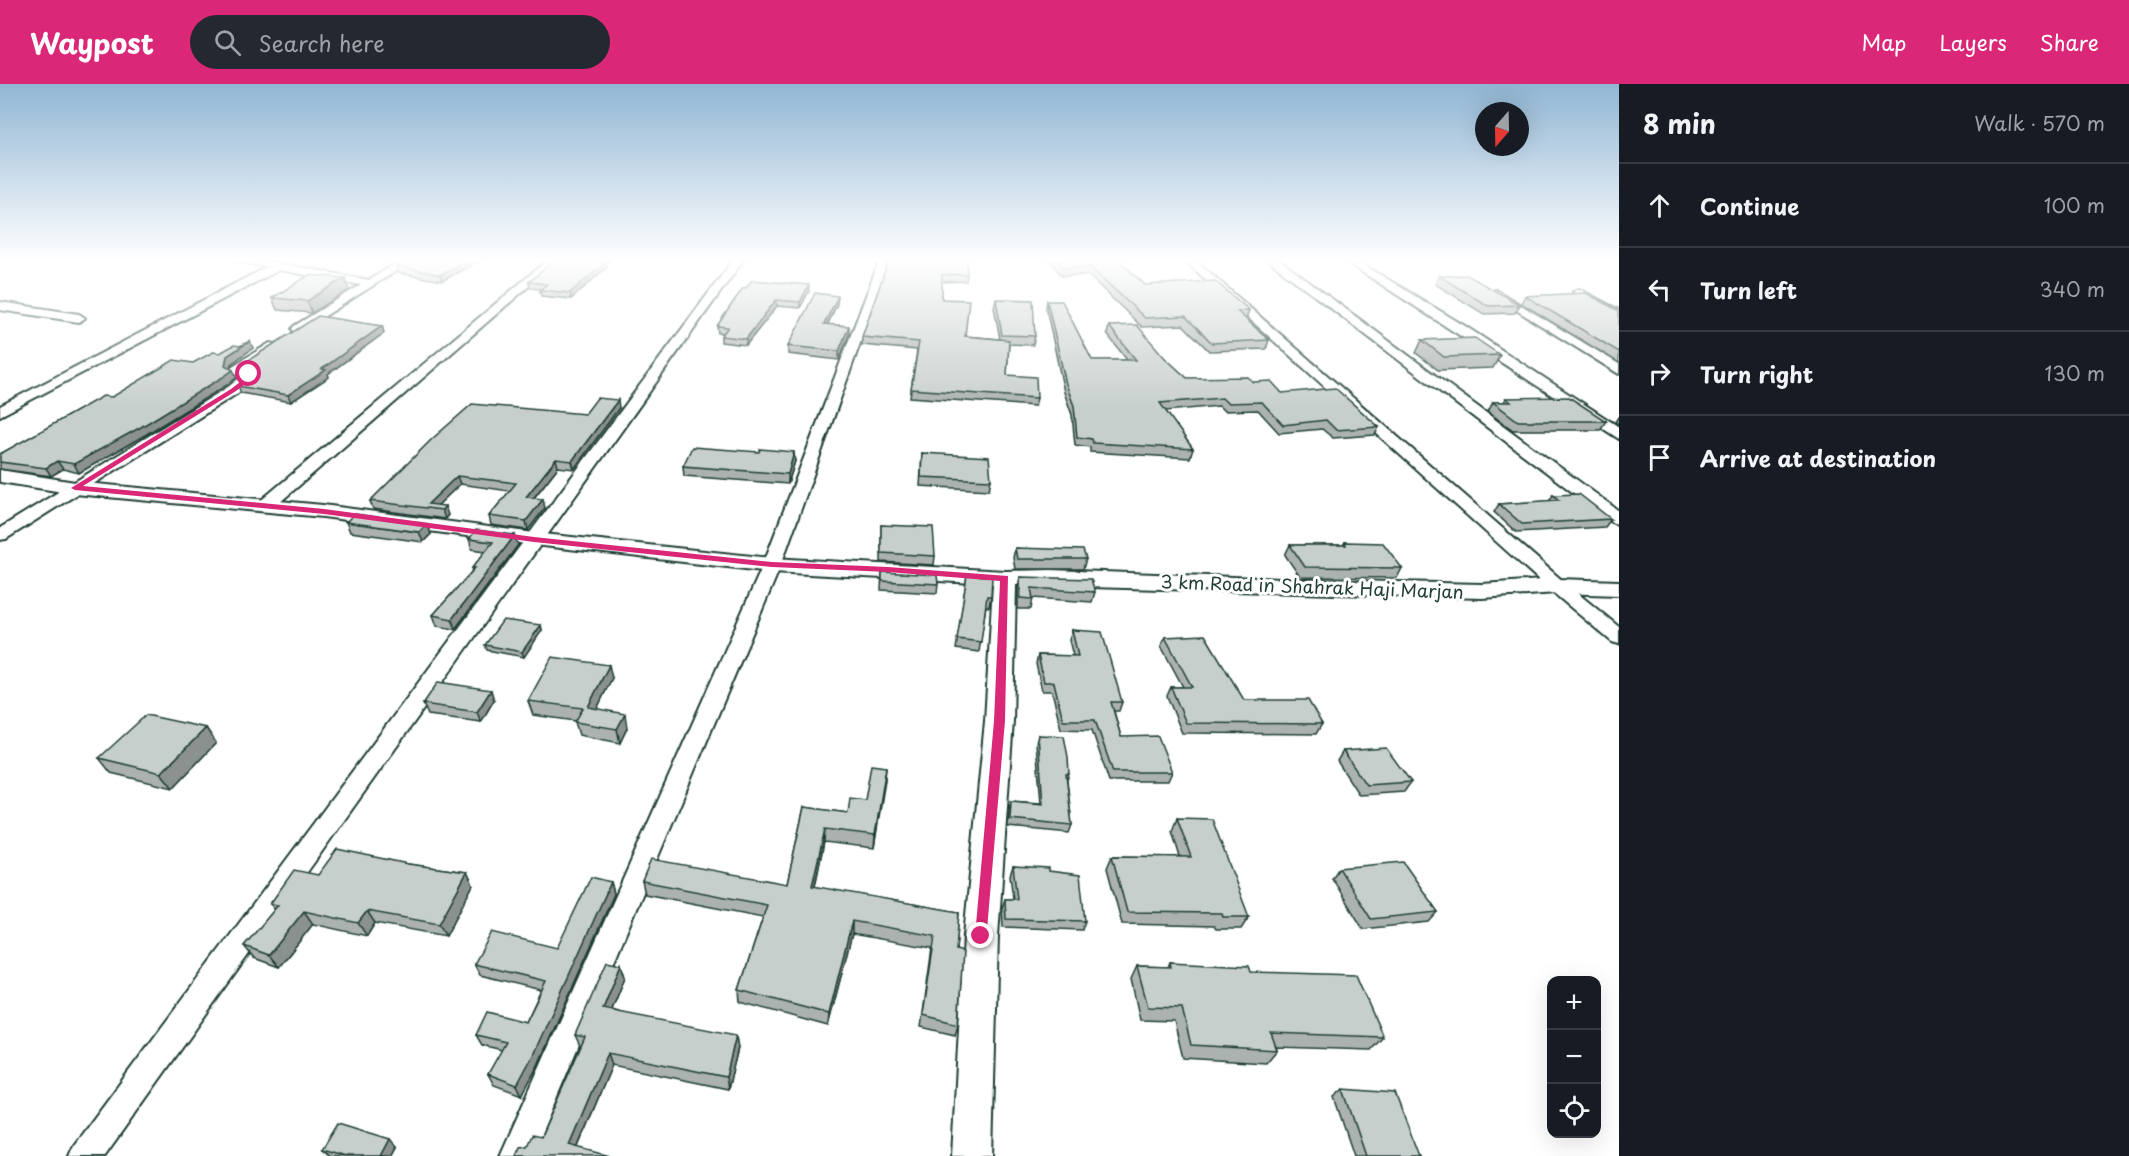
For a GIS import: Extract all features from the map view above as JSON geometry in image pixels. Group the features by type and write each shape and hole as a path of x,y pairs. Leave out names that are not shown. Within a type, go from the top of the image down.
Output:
{"street":[{"path":"20,309 79,318"},
{"path":"0,412 196,309"},
{"path":"0,535 233,390 252,375 237,371 238,368 329,309"},
{"path":"265,506 496,309"},
{"path":"86,1156 702,309"},
{"path":"516,1156 772,565 867,309"},
{"path":"1244,309 1557,586 1619,637"},
{"path":"1337,309 1619,519"},
{"path":"1428,309 1619,434"},
{"path":"1521,309 1619,370"},
{"name":"3 km Road in Shahrak Haji Marjan","path":"0,476 75,488 324,511 534,539 772,565 1005,578 1052,577 1471,591 1557,586 1619,588"},
{"path":"972,1156 981,936 999,721 1005,578"}],"building":[{"path":"729,309 769,309 746,339 721,336 728,327 717,326"},
{"path":"807,309 831,309 824,324 849,326 839,351 788,346"},
{"path":"872,309 968,309 965,336 1009,340 1007,375 1036,377 1037,398 911,389 919,342 862,337"},
{"path":"998,309 1034,309 1035,336 1002,335"},
{"path":"1049,309 1066,309 1092,360 1136,360 1109,326 1137,325 1164,357 1187,378 1248,377 1253,382 1271,381 1282,393 1335,388 1379,427 1336,430 1326,420 1283,425 1262,402 1227,403 1222,398 1160,403 1193,449 1093,443 1092,439 1077,437 1074,406 1066,384"},
{"path":"1135,309 1248,309 1237,311 1269,340 1212,343 1185,316 1145,318"},
{"path":"1547,309 1615,309 1619,311 1619,352"},
{"path":"318,316 382,326 322,369 326,370 288,395 238,386 258,368 254,363 247,361"},
{"path":"1475,338 1500,355 1444,357 1422,340"},
{"path":"250,341 227,356 225,365 233,370 223,377 141,427 74,464 57,461 46,468 0,462 0,454 103,396 112,397 174,360 193,363 213,352 220,353 234,345 240,346"},
{"path":"1569,397 1606,421 1518,421 1493,402 1511,402 1506,398"},
{"path":"597,398 618,400 572,461 556,459 526,497 543,499 526,521 489,516 516,483 457,476 428,504 445,506 442,510 370,501 432,439 472,404 585,414"},
{"path":"692,447 794,452 788,474 683,466"},
{"path":"922,453 989,457 991,480 921,477"},
{"path":"1579,494 1611,519 1522,524 1499,504 1559,500 1553,495"},
{"path":"354,514 427,524 419,532 346,522"},
{"path":"881,525 933,527 935,556 881,553"},
{"path":"476,530 515,535 452,619 433,615 475,568 472,568 493,542 469,539"},
{"path":"1345,542 1383,543 1402,568 1305,567 1290,545 1346,545"},
{"path":"1015,548 1083,550 1086,559 1017,559"},
{"path":"882,572 937,575 938,584 882,581"},
{"path":"967,575 992,576 991,596 987,596 981,642 957,639"},
{"path":"1020,577 1091,579 1095,592 1031,588 1033,599 1020,598"},
{"path":"503,620 541,625 522,652 485,645"},
{"path":"1072,630 1102,632 1122,702 1111,702 1121,737 1158,736 1172,772 1113,772 1095,720 1063,720 1054,682 1044,682 1038,655 1078,656"},
{"path":"1205,635 1244,700 1308,700 1322,724 1186,723 1171,687 1192,687 1165,637"},
{"path":"552,657 609,665 588,707 625,714 617,729 575,722 583,708 528,701"},
{"path":"438,682 491,690 477,712 423,704"},
{"path":"146,715 206,728 161,773 99,758"},
{"path":"1038,735 1064,736 1068,757 1069,774 1066,774 1072,825 1010,819 1011,801 1043,804"},
{"path":"1386,748 1411,782 1366,785 1343,751"},
{"path":"871,765 886,767 875,835 825,829 812,886 959,912 956,950 963,952 958,1024 923,1015 935,936 852,921 829,1014 739,990 767,905 642,881 651,859 787,884 804,807 848,813 850,798 865,800"},
{"path":"1177,818 1212,819 1249,917 1223,917 1222,913 1127,912 1112,856 1191,857"},
{"path":"337,849 408,864 467,872 439,924 367,911 358,923 304,911 269,955 244,946 278,905 270,904 294,870 318,875"},
{"path":"1403,862 1438,912 1371,919 1339,868"},
{"path":"1013,866 1049,868 1049,871 1080,875 1085,921 1006,919 1005,899 1017,899"},
{"path":"591,877 611,882 533,1055 517,1085 488,1074 506,1042 476,1035 487,1012 526,1022 546,981 474,964 492,932 557,948"},
{"path":"607,961 621,964 603,1009 736,1035 726,1077 608,1053 569,1145 610,1156 516,1156 520,1147 527,1146 532,1135 541,1137 585,1037 575,1035"},
{"path":"1170,962 1249,966 1251,972 1356,975 1383,1037 1271,1033 1277,1050 1191,1045 1182,1008 1148,1007 1137,966 1171,967"},
{"path":"1343,1089 1395,1093 1419,1156 1366,1156"},
{"path":"338,1123 390,1139 381,1156 346,1156 322,1149"}],"route":[{"path":"249,374 252,375 251,377 233,390 75,488 324,511 534,539 772,565 1005,578 999,721 981,936"}]}
